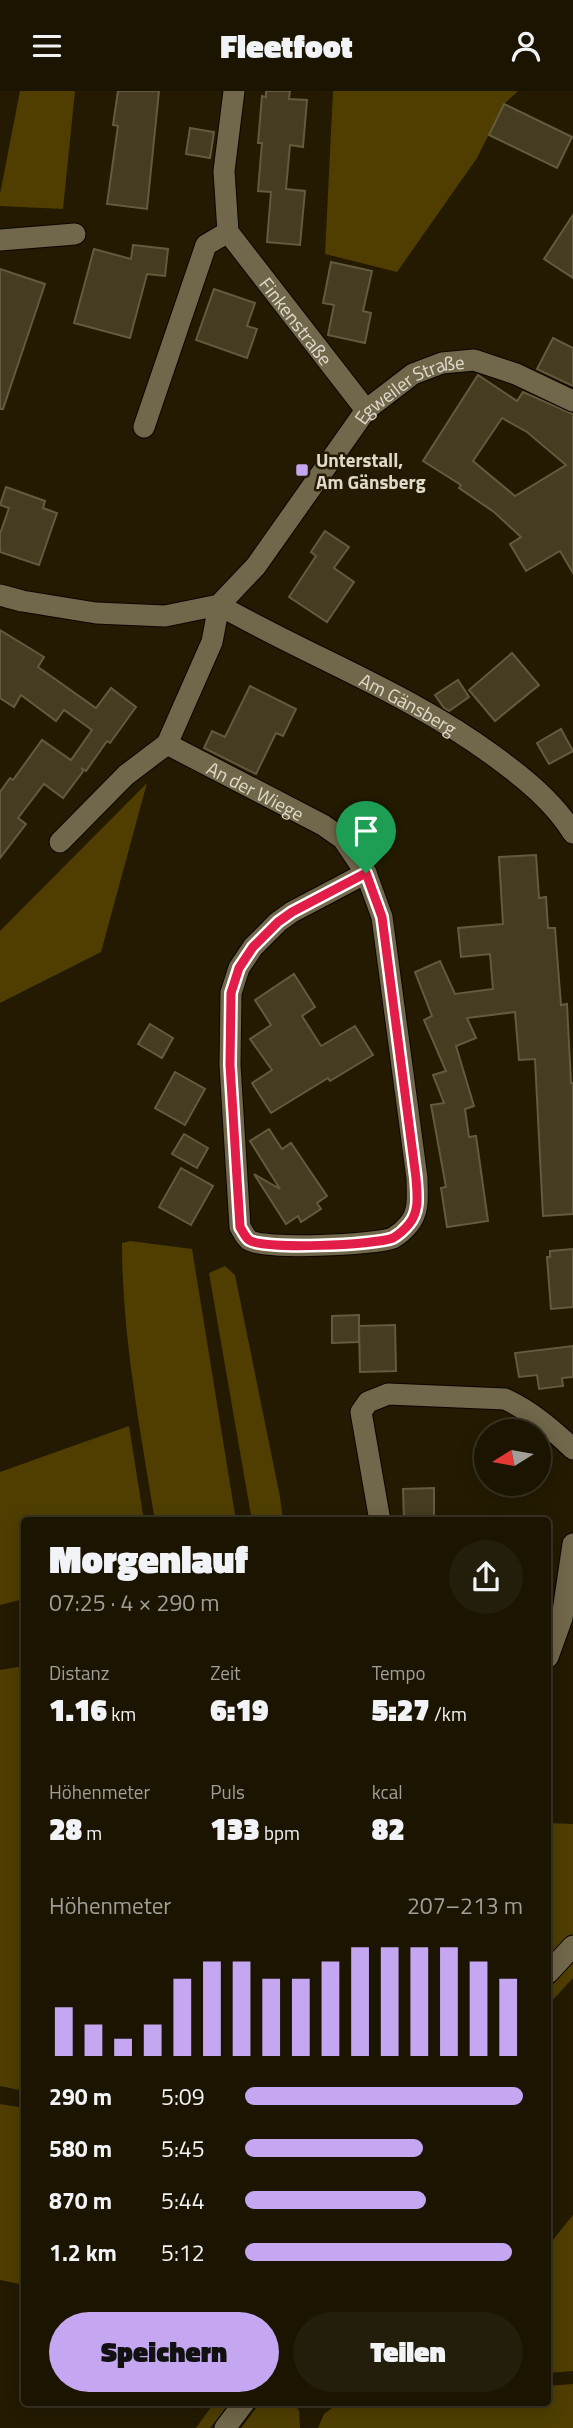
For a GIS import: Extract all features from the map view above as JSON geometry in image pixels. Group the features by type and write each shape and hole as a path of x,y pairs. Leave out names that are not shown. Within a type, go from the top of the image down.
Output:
{"street":[{"path":"144,427 206,245 228,232 224,171 234,91"},
{"name":"Finkenstraße","path":"228,232 366,410"},
{"path":"0,240 75,234"},
{"name":"Egweiler Straße","path":"219,605 256,566 366,410 413,375 442,363 474,361 516,374 573,401"},
{"path":"0,595 96,613 165,616 219,605 212,642 167,744 126,775 60,842"},
{"name":"Am Gänsberg","path":"219,605 252,624 388,689 467,736 518,773 563,818 573,833"},
{"name":"An der Wiege","path":"167,744 323,825 343,839 366,873 382,917 418,1206 410,1223 396,1237 379,1242 263,1245 248,1240 240,1227 230,1075 231,993 239,968 264,934 292,912 366,873"},
{"path":"379,1517 361,1412 368,1402 388,1394 505,1399 549,1427 573,1449"},
{"path":"551,1649 562,1618 573,1544"},
{"path":"551,1970 573,1946"},
{"path":"225,2428 242,2406"}],"shaded area":[{"path":"20,91 75,91 63,209 0,206"},
{"path":"333,91 518,91 504,104 477,158 397,272 325,254"},
{"path":"147,783 101,952 0,1003 0,931"},
{"path":"130,1241 192,1249 235,1517 154,1517 133,1382 125,1313 122,1243"},
{"path":"225,1266 235,1275 282,1517 251,1517 209,1273"},
{"path":"129,1426 143,1517 21,1517 21,1600 0,1605 0,1472"},
{"path":"21,1666 21,2090 0,2086 0,1670"},
{"path":"551,1823 573,1824 573,1935 551,1959"},
{"path":"573,1962 573,1978 551,2002 551,1987"},
{"path":"0,2104 21,2108 21,2284 0,2280"},
{"path":"573,2215 573,2371 551,2373 551,2242"},
{"path":"573,2384 573,2428 318,2428 324,2414 335,2406 551,2406 551,2386"},
{"path":"212,2406 228,2406 210,2428 196,2428"},
{"path":"258,2406 296,2406 299,2411 300,2428 241,2428"}],"building":[{"path":"118,91 159,91 147,209 107,204 118,126 113,125"},
{"path":"266,91 290,91 289,99 307,100 303,147 290,145 286,189 305,191 300,245 267,242 271,192 258,191 262,143 258,143 262,96 266,97"},
{"path":"504,104 572,137 557,168 489,135"},
{"path":"190,128 214,132 210,158 186,154"},
{"path":"573,215 573,278 544,259"},
{"path":"133,245 168,249 165,276 147,274 130,338 74,323 94,249 131,259"},
{"path":"331,262 372,271 363,311 371,313 365,343 328,335 334,305 323,303"},
{"path":"0,269 45,284 3,409 0,409"},
{"path":"214,289 255,303 247,326 257,329 247,358 196,340"},
{"path":"553,338 573,348 573,386 537,369"},
{"path":"478,375 517,401 523,392 573,414 573,573 560,551 526,571 510,544 521,537 494,512 459,488 461,485 423,461","holes":["502,418 527,432 566,465 515,496 473,461"]},
{"path":"6,487 45,501 43,508 57,513 39,565 0,552 0,534 9,508 0,505"},
{"path":"325,531 349,547 334,568 354,582 327,622 289,597 316,556 311,552"},
{"path":"0,630 44,657 38,667 96,708 111,688 136,707 86,771 81,768 84,770 63,798 44,784 18,818 26,824 0,858 0,792 10,778 13,780 42,740 71,760 92,730 64,710 56,721 21,695 14,707 0,698"},
{"path":"512,653 539,685 495,721 469,690"},
{"path":"458,680 469,697 449,711 435,695"},
{"path":"250,686 296,709 283,736 276,733 256,774 204,748 212,731 225,737"},
{"path":"561,729 573,751 549,764 537,743"},
{"path":"536,855 539,898 546,897 548,928 555,928 561,1005 567,1004 573,1083 573,1214 543,1216 535,1059 519,1060 515,1012 467,1018 476,1038 456,1046 474,1106 465,1109 469,1137 476,1136 488,1221 447,1227 441,1188 446,1187 431,1105 444,1103 433,1075 446,1071 424,1020 432,1016 415,972 440,961 455,994 493,989 490,954 461,957 458,928 503,924 499,857"},
{"path":"294,974 315,1007 302,1016 321,1046 355,1026 373,1055 330,1081 328,1078 271,1113 252,1083 272,1070 250,1039 271,1025 255,1000"},
{"path":"150,1024 173,1038 162,1058 138,1044"},
{"path":"175,1072 205,1089 185,1125 155,1108"},
{"path":"269,1129 282,1149 291,1143 327,1196 317,1203 321,1209 301,1222 298,1216 286,1224 254,1174 280,1189 250,1141"},
{"path":"184,1134 208,1148 197,1168 172,1154"},
{"path":"181,1168 213,1186 191,1225 159,1207"},
{"path":"573,1249 573,1307 551,1309 547,1257 550,1257 550,1251"},
{"path":"359,1315 359,1342 332,1343 332,1316"},
{"path":"395,1325 396,1371 360,1372 359,1326"},
{"path":"573,1346 573,1377 562,1378 563,1386 539,1389 537,1375 519,1377 515,1353"},
{"path":"434,1488 434,1517 404,1517 403,1489"}],"place":[{"name":"Unterstall, Am Gänsberg","path":"302,470"}],"route":[{"path":"366,873 382,917 393,988 418,1206 410,1223 396,1237 379,1242 263,1245 248,1240 240,1227 232,1127 231,993 239,968 264,934 292,912 366,873"}]}
